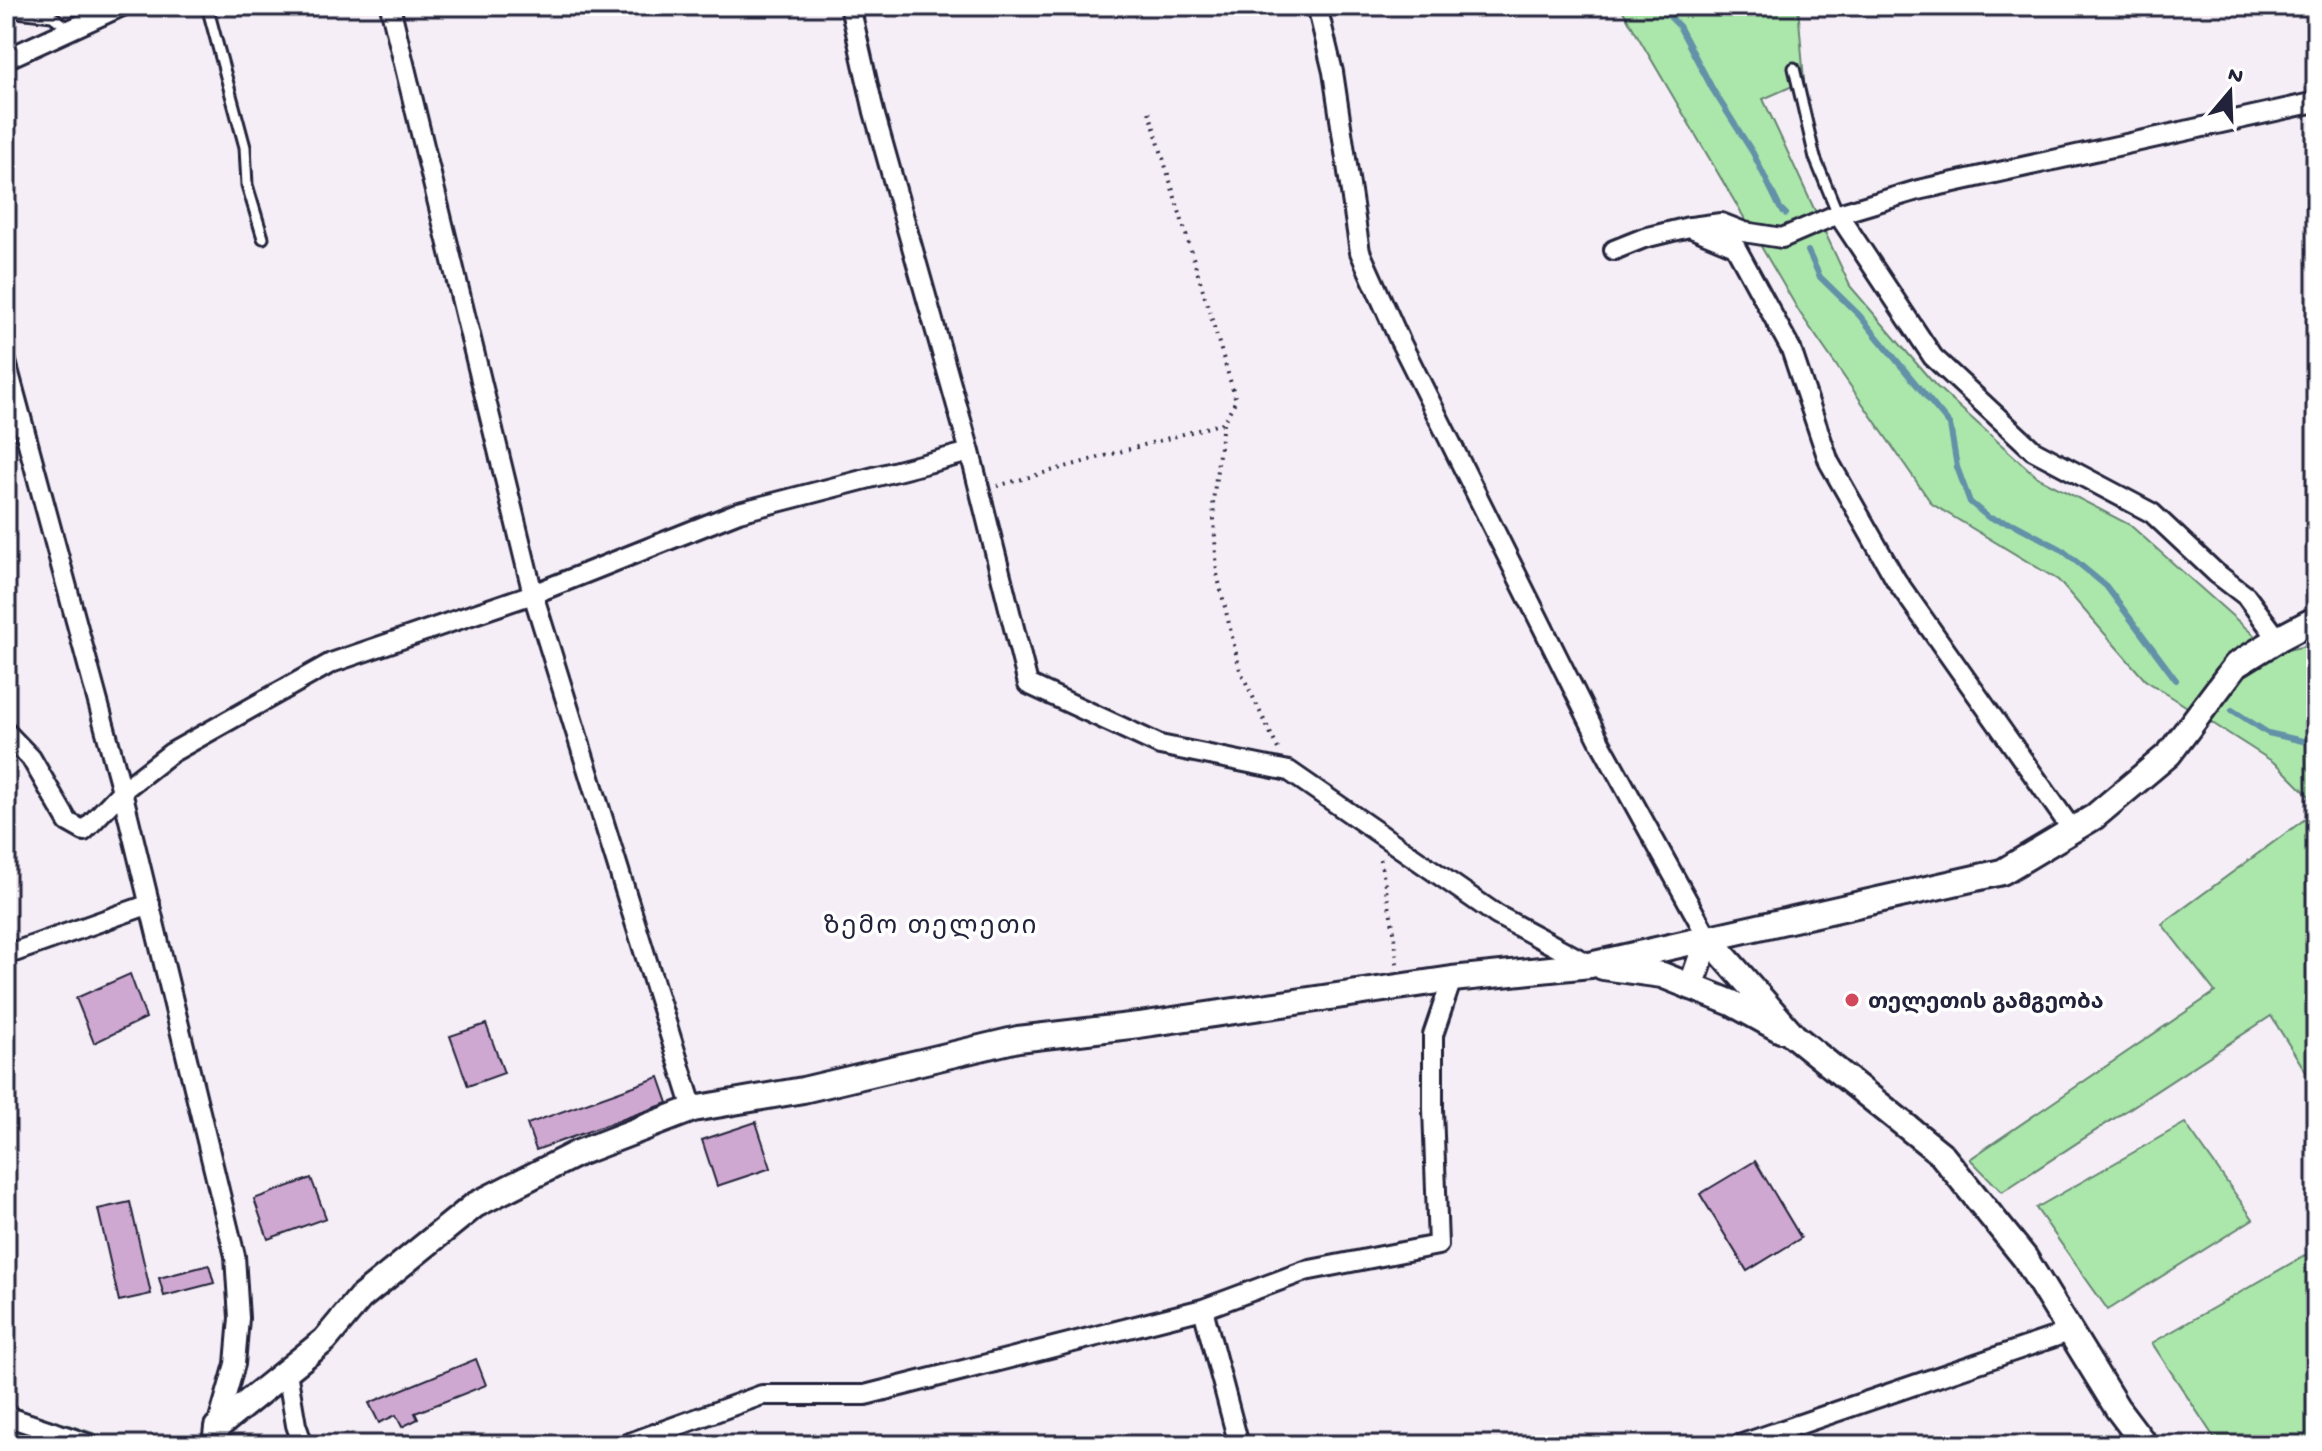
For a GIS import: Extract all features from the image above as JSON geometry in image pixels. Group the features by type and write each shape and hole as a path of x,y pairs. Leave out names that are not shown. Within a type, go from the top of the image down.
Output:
{"street":[{"path":"6,59 122,6"},
{"path":"390,6 533,594 693,1109"},
{"path":"850,6 874,112 970,452 1028,684 1160,745 1289,771 1497,915 1590,965 1662,975 1732,1003 1794,1036"},
{"path":"1317,6 1333,72 1360,252 1400,341 1600,742 1708,938 1794,1036 1941,1154 2025,1258 2117,1408 2145,1445"},
{"path":"1614,250 1644,238 1721,223 1744,232 1782,238 1838,214 1918,190 2316,102"},
{"path":"1838,214 1933,357 2033,450 2152,513 2216,573 2246,596 2278,639"},
{"path":"1689,227 1735,246 1791,349 1829,462 1896,580 2073,831"},
{"path":"6,362 122,791 235,1256 239,1318 235,1364 216,1436"},
{"path":"6,732 31,758 68,822 84,831 122,791 171,753 331,663 533,594 739,512 970,452"},
{"path":"216,1436 325,1340 360,1298 475,1205 578,1153 693,1109 803,1090 1018,1039 1139,1025 1452,979 1590,965 2002,872 2094,817 2169,754 2236,665 2316,619"},
{"path":"6,955 150,904"},
{"path":"1691,987 1708,938"},
{"path":"624,1445 762,1395 865,1395 1203,1309 1305,1271 1438,1245 1433,1035 1452,979"},
{"path":"1203,1309 1239,1445"},
{"path":"1739,1445 2072,1331"},
{"path":"287,1372 296,1425 303,1445"},
{"path":"6,1416 92,1445"}],"lane":[{"path":"207,6 245,147 247,185 263,238"},
{"path":"7,10 52,16 71,30"},
{"path":"1794,68 1815,158 1838,214"}],"path":[{"path":"1148,108 1236,400 1223,423 1213,501 1217,574 1240,670 1289,771"},
{"path":"980,491 1223,423"},
{"path":"1375,833 1395,936 1399,987"}],"green space":[{"path":"1620,6 1798,6 1804,81 1763,99 1850,286 1935,385 2037,477 2130,525 2274,653 2310,645 2316,650 2316,803 2278,765 2145,680 2058,580 1932,504 1800,313"},
{"path":"2316,811 2316,1088 2271,1016 2002,1192 1970,1159 2215,992 2162,924"},
{"path":"2185,1123 2253,1219 2108,1310 2036,1208"},
{"path":"2316,1249 2316,1445 2219,1445 2152,1343"},
{"path":"6,1405 96,1434 119,1445 6,1445"}],"building":[{"path":"130,974 146,1018 94,1043 76,998"},
{"path":"486,1024 504,1073 468,1086 450,1036"},
{"path":"659,1077 668,1103 536,1150 527,1124"},
{"path":"756,1122 771,1168 717,1186 702,1140"},
{"path":"1755,1161 1801,1238 1747,1271 1700,1194"},
{"path":"311,1178 326,1218 268,1239 254,1199"},
{"path":"130,1202 151,1294 119,1301 98,1209"},
{"path":"209,1265 214,1283 164,1296 159,1278"},
{"path":"476,1359 486,1385 415,1413 418,1419 402,1427 396,1415 379,1423 369,1403"}],"waterway":[{"path":"1659,6 1679,26 1786,214"},
{"path":"1808,251 1820,277 1859,315 1950,425 1957,467 1970,502 1989,518 2014,524 2061,549 2106,586 2176,680"},
{"path":"2232,710 2268,733 2316,744"}],"place":[{"name":"თელეთის გამგეობა","path":"1852,1000"}],"district":[{"name":"ზემო თელეთი","path":"931,924"}]}
